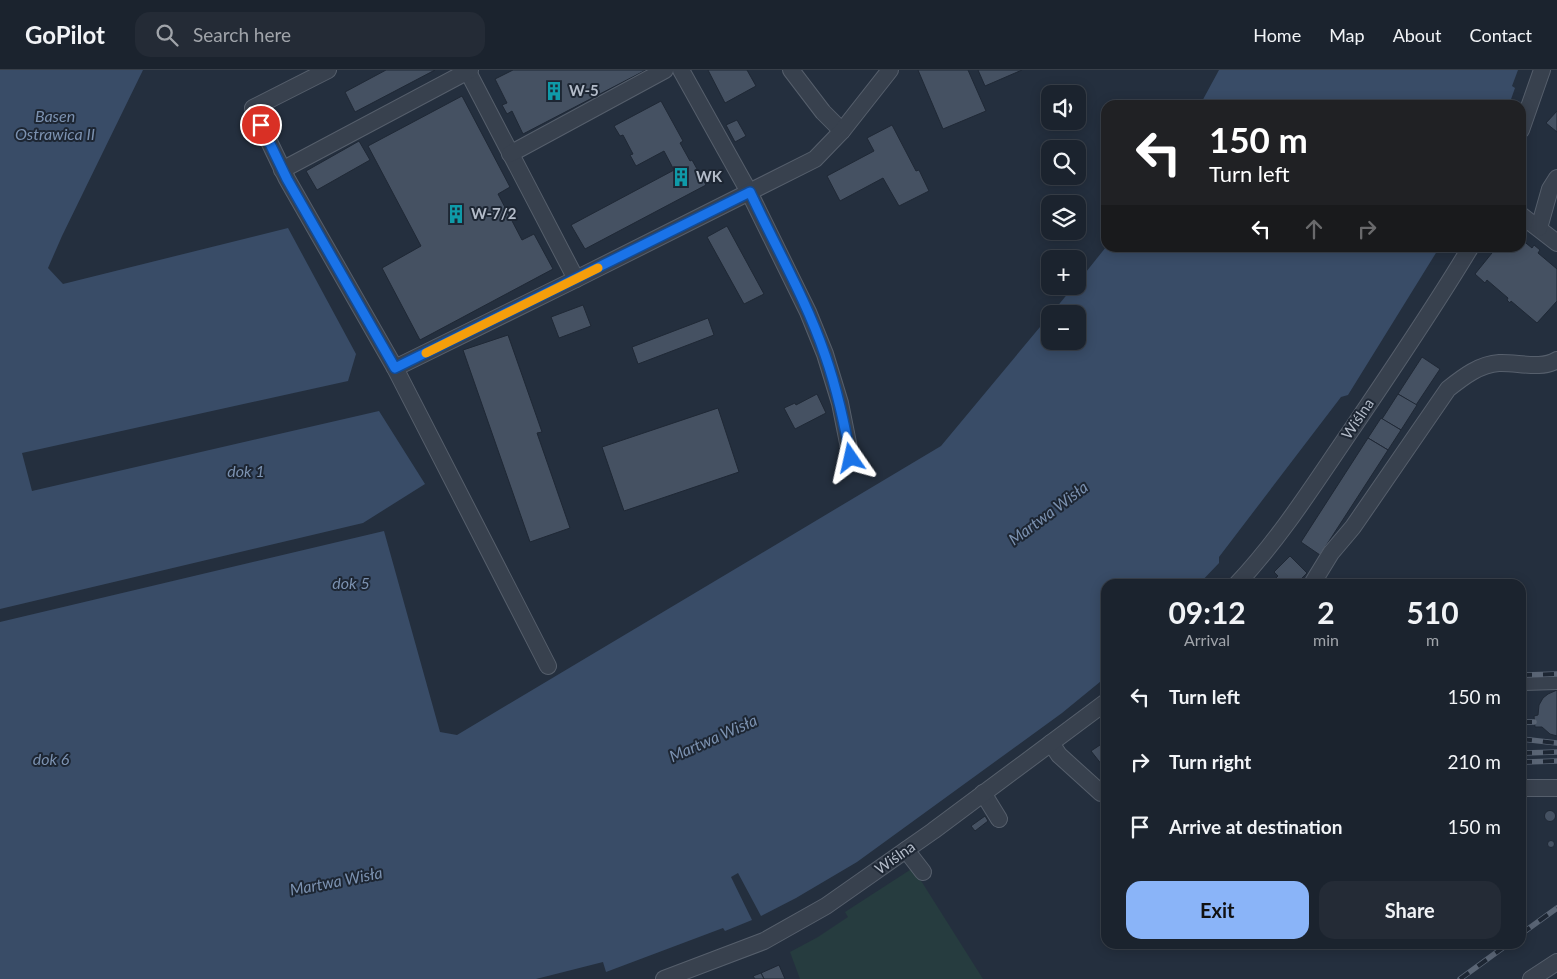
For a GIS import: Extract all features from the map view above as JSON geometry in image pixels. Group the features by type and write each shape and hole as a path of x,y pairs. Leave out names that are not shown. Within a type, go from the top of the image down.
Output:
{"street":[{"path":"328,70 253,108 282,170 395,368 548,666"},
{"path":"282,170 468,70 576,279"},
{"path":"510,154 665,70"},
{"path":"681,70 750,192 808,312 825,354 840,403 851,458"},
{"path":"791,70 823,112 842,131"},
{"path":"395,368 815,158 842,131 890,70"},
{"path":"1526,116 1542,70"},
{"path":"1539,228 1550,189 1557,178"},
{"path":"1526,219 1557,243"},
{"name":"Wiślna","path":"1242,579 1299,508 1467,252"},
{"path":"1315,579 1331,553 1353,527 1448,389 1469,372 1498,363 1536,364 1557,360"},
{"path":"1526,682 1557,681"},
{"name":"Wiślna","path":"670,978 719,960 776,935 826,906 906,850 1101,706"},
{"path":"1050,742 1059,754 1101,793"},
{"path":"1526,788 1557,788"},
{"path":"983,793 1000,819"},
{"path":"906,850 922,872"},
{"path":"1530,979 1557,962"}],"green space":[{"path":"913,868 983,979 800,979 790,952 818,937 848,917 845,912"}],"water":[{"path":"0,70 143,70 48,268 63,284 288,228 356,354 348,381 22,453 32,491 379,411 425,484 363,523 0,609"},
{"path":"1219,70 1518,70 1512,86 1515,88 1511,100 1203,100"},
{"path":"1102,252 1437,252 1348,395 1341,397 1219,557 1219,563 1204,579 1101,579 1101,681 1062,713 857,862 761,916 738,873 731,877 752,920 725,931 723,928 606,972 603,962 536,979 0,979 0,622 384,531 440,732 457,735 941,446 1041,326 1041,350 1086,350 1086,305 1058,305 1067,295 1086,295 1086,272"}],"building":[{"path":"386,70 435,70 355,112 345,92"},
{"name":"W-5","path":"513,70 646,70 523,134 512,111 507,114 502,105 507,103 495,79"},
{"path":"708,70 747,70 756,86 725,103"},
{"path":"918,70 968,70 986,111 943,129"},
{"path":"978,70 1022,70 985,86"},
{"name":"W-7/2","path":"462,96 510,187 498,194 522,240 534,234 553,269 420,340 382,268 421,246 368,146"},
{"name":"WK","path":"661,101 683,141 680,143 706,185 585,249 571,225 674,170 664,151 636,166 630,155 633,154 623,135 620,136 614,126"},
{"path":"1557,111 1557,132 1546,123"},
{"path":"737,120 746,136 735,142 726,125"},
{"path":"892,125 916,171 919,170 929,191 899,206 883,178 840,201 827,176 874,151 867,138"},
{"path":"359,141 370,160 317,190 306,171"},
{"path":"727,226 764,294 744,304 707,237"},
{"path":"1526,243 1532,248 1534,245 1540,250 1538,253 1557,269 1557,301 1537,323 1511,301 1510,303 1507,300 1508,298 1487,280 1485,283 1475,274 1493,252 1526,252"},
{"path":"583,305 591,326 559,338 551,317"},
{"path":"708,318 714,335 638,364 632,347"},
{"path":"508,335 542,432 537,433 570,528 530,542 463,350"},
{"path":"1422,357 1440,369 1416,405 1398,394"},
{"path":"817,394 826,413 795,429 784,408 795,403 796,405"},
{"path":"1398,394 1417,405 1401,430 1382,419"},
{"path":"718,408 739,472 624,511 602,447"},
{"path":"1381,418 1401,430 1388,450 1368,438"},
{"path":"1368,438 1388,450 1320,555 1301,542"},
{"path":"1290,556 1307,573 1301,579 1275,579 1278,576 1274,572"},
{"path":"1557,690 1557,736 1550,734 1542,727 1535,727 1534,716 1538,715 1539,705 1543,698"},
{"path":"1101,744 1101,764 1091,751"},
{"path":"1548,811 1552,811 1555,816 1554,820 1548,821 1545,818 1545,814"},
{"path":"985,816 988,821 975,831 971,826"},
{"path":"1551,840 1555,844 1551,848 1547,844"},
{"path":"779,965 785,979 764,979 761,973"},
{"path":"761,973 764,979 755,979 753,976"}],"railway":[{"path":"1526,675 1557,674"},
{"path":"1526,722 1534,722"},
{"path":"1526,740 1557,743"},
{"path":"1526,753 1557,752"},
{"path":"1526,762 1557,761"},
{"path":"1526,930 1557,908"},
{"path":"1460,979 1501,949"}],"slow traffic":[{"path":"426,353 598,268"}],"place":[{"name":"W-5","path":"554,91"},
{"name":"WK","path":"681,177"},
{"name":"W-7/2","path":"456,214"}],"route":[{"path":"261,125 287,179 395,368 750,192 808,312 825,354 840,403 851,458"}],"water label":[{"name":"Basen Ostrawica II","path":"55,125"},
{"name":"dok 1","path":"246,471"},
{"name":"Martwa Wisła","path":"1048,513"},
{"name":"dok 5","path":"351,583"},
{"name":"Martwa Wisła","path":"713,738"},
{"name":"dok 6","path":"51,759"},
{"name":"Martwa Wisła","path":"336,881"}]}
